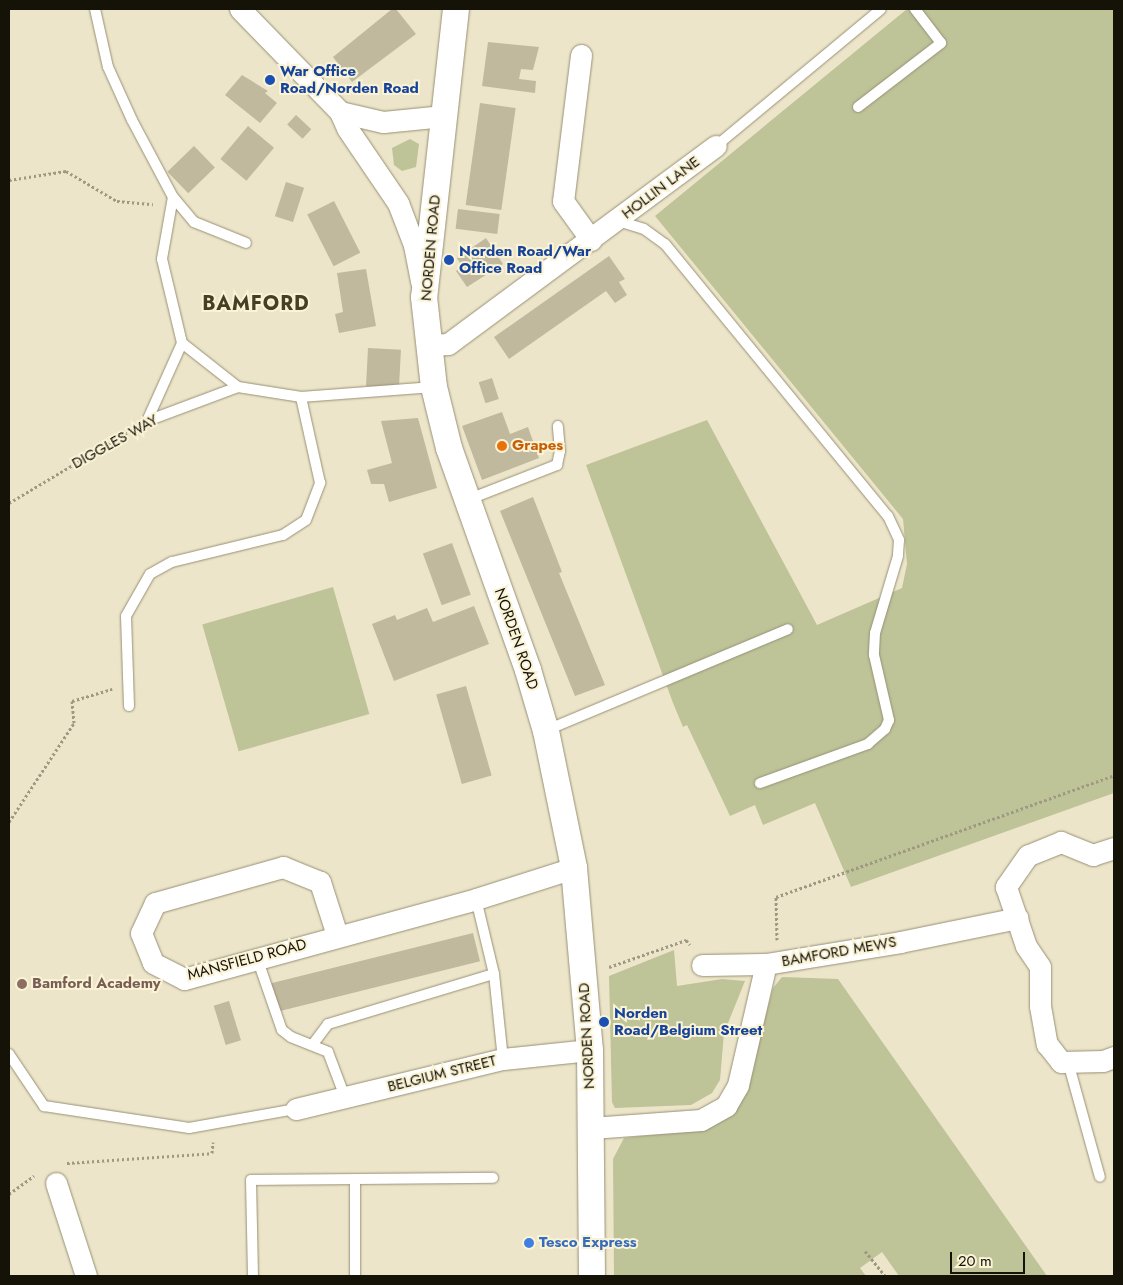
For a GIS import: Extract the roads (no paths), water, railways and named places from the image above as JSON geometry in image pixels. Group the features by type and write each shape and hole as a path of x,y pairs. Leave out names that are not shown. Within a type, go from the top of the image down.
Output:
{"street":[{"path":"240,9 340,112 347,128 398,203 414,245 424,297"},
{"name":"NORDEN ROAD","path":"456,9 424,297 429,345 434,387 448,448 546,731 574,868 590,1050 592,1276"},
{"path":"581,55 563,201 591,240"},
{"path":"340,112 383,122 444,116"},
{"name":"HOLLIN LANE","path":"429,345 448,344 618,221 716,146"},
{"path":"1114,848 1093,855 1061,842 1028,856 1006,887 1026,946 1040,967 1040,1006 1047,1044 1061,1062 1103,1061 1114,1056"},
{"name":"MANSFIELD ROAD","path":"337,935 320,882 283,866 155,903 141,933 153,963 184,979 337,935 476,899 574,868"},
{"name":"BAMFORD MEWS","path":"591,1128 701,1120 726,1106 738,1085 772,964 1018,918"},
{"path":"702,966 772,964"},
{"name":"BELGIUM STREET","path":"296,1109 503,1059 590,1050"},
{"path":"59,1173 86,1276"}],"lane":[{"path":"95,9 108,67 172,201 194,222 246,243"},
{"name":"HOLLIN LANE","path":"716,146 881,9"},
{"path":"858,106 941,43 915,9"},
{"path":"172,201 162,259 182,343 238,387"},
{"path":"618,221 644,228 665,244 888,516 899,540 898,556 875,633 874,655 889,720 885,729 868,744 760,783"},
{"name":"DIGGLES WAY","path":"182,343 148,420 238,387 301,397 434,387"},
{"path":"128,706 126,616 150,574 172,562 283,535 306,520 320,483 301,397"},
{"path":"467,501 557,465 560,451 558,426"},
{"path":"546,731 788,629"},
{"path":"476,899 494,974 503,1059"},
{"path":"256,958 282,1030 291,1037 313,1044 328,1052 345,1097"},
{"path":"313,1044 328,1024 494,974"},
{"path":"9,1054 44,1106 189,1128 296,1109"},
{"path":"1068,1062 1100,1177"},
{"path":"253,1276 251,1180 493,1178"},
{"path":"355,1179 355,1276"}],"place":[{"name":"War Office Road/Norden Road","path":"270,80"},
{"name":"Norden Road/War Office Road","path":"449,260"},
{"name":"Grapes","path":"502,446"},
{"name":"Bamford Academy","path":"22,984"},
{"name":"Norden Road/Belgium Street","path":"604,1022"},
{"name":"Tesco Express","path":"529,1243"}],"district":[{"name":"BAMFORD","path":"256,303"}]}
